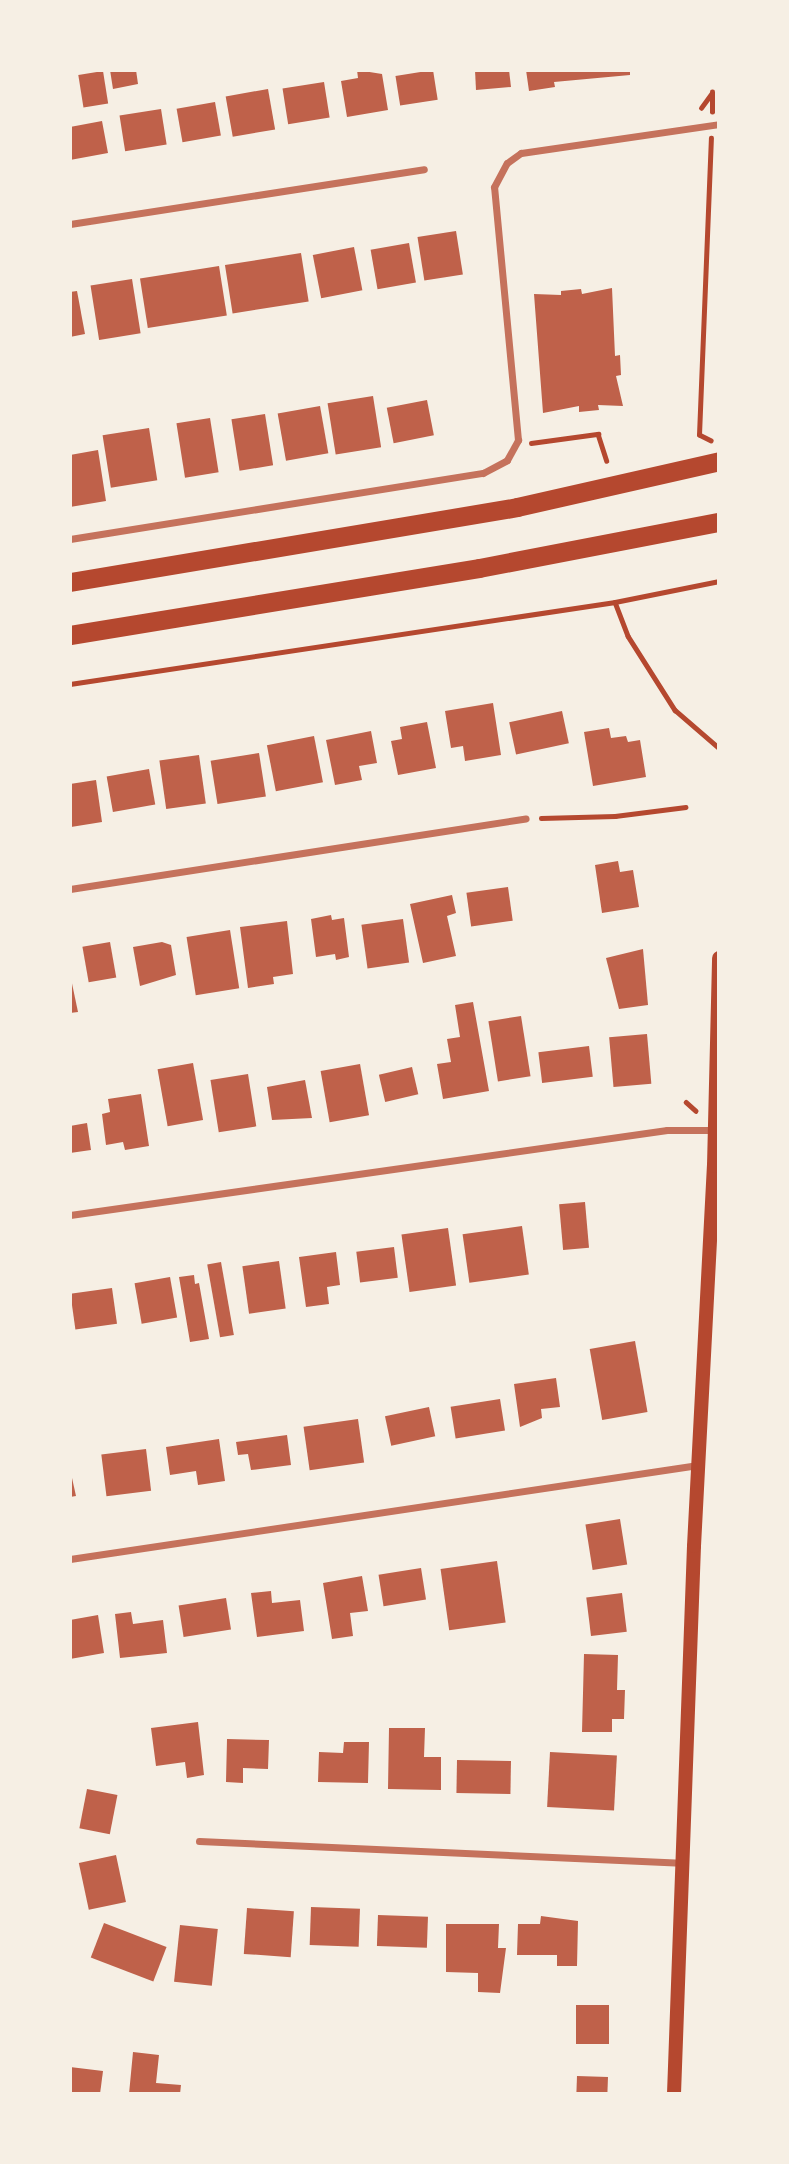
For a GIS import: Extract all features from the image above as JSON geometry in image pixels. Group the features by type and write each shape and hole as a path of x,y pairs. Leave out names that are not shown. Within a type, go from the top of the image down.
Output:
{"highway":[{"path":"70,582 517,507 719,461"},
{"path":"70,635 479,568 719,522"}],"main road":[{"path":"674,2094 698,1465 717,1130 719,958"}],"street":[{"path":"70,539 483,473 507,460 518,440 494,187 507,163 521,153 719,124"},
{"path":"70,225 424,169"},
{"path":"70,889 526,818"},
{"path":"70,1215 667,1130 717,1130"},
{"path":"70,1559 698,1465"},
{"path":"199,1841 681,1863"}],"path":[{"path":"701,108 712,92 712,103"},
{"path":"699,435 710,172"},
{"path":"530,443 598,434 604,441 607,461"},
{"path":"70,684 615,602 719,581"},
{"path":"615,602 628,636 675,710 719,748"},
{"path":"526,818 615,816 685,807"}],"building":[{"path":"110,70 136,70 138,84 113,89"},
{"path":"357,70 382,74 388,110 347,117 341,81 358,78"},
{"path":"433,70 438,100 400,106 395,76"},
{"path":"475,70 509,70 511,87 476,90"},
{"path":"526,70 630,70 630,75 554,82 555,87 529,91"},
{"path":"103,71 108,104 83,108 78,75"},
{"path":"324,82 330,118 288,124 283,89"},
{"path":"268,89 275,129 233,137 226,96"},
{"path":"215,102 221,135 182,142 177,109"},
{"path":"161,109 167,145 125,151 120,116"},
{"path":"102,121 108,153 70,160 70,127"},
{"path":"456,231 463,274 424,281 417,237"},
{"path":"409,243 416,282 378,289 371,250"},
{"path":"354,247 362,290 321,298 313,255"},
{"path":"301,253 309,301 233,313 225,265"},
{"path":"219,266 227,315 148,328 140,279"},
{"path":"132,279 141,333 99,340 91,286"},
{"path":"612,288 615,356 620,355 621,375 616,376 623,406 598,405 599,410 579,412 579,406 543,413 534,294 561,295 561,291 581,289 582,294"},
{"path":"77,291 85,334 70,337 70,292"},
{"path":"373,396 381,447 336,455 328,403"},
{"path":"427,400 434,435 394,443 387,408"},
{"path":"320,406 328,453 286,461 278,413"},
{"path":"265,414 273,465 240,471 231,419"},
{"path":"210,418 219,472 185,478 176,423"},
{"path":"149,428 157,480 111,488 103,435"},
{"path":"98,450 106,501 70,507 70,455"},
{"path":"493,703 501,755 465,761 463,746 451,748 445,711"},
{"path":"562,711 569,743 516,755 509,722"},
{"path":"427,722 436,768 398,775 391,741 402,739 400,727"},
{"path":"609,728 611,738 626,736 628,742 640,740 646,777 593,786 584,732"},
{"path":"371,731 377,763 359,766 362,780 335,785 326,740"},
{"path":"314,736 323,782 276,791 267,745"},
{"path":"259,753 266,796 217,804 211,761"},
{"path":"199,755 206,804 166,809 159,761"},
{"path":"149,769 155,804 113,812 107,776"},
{"path":"96,780 102,822 71,827 70,784"},
{"path":"618,861 620,872 633,870 639,907 602,913 595,865"},
{"path":"508,887 513,921 471,927 466,893"},
{"path":"452,895 456,913 447,916 456,956 423,963 410,904"},
{"path":"331,915 332,920 344,918 349,957 336,960 335,954 316,957 311,919"},
{"path":"403,919 409,963 368,968 361,925"},
{"path":"287,921 293,974 273,977 274,984 248,988 240,927"},
{"path":"230,930 239,988 196,995 187,937"},
{"path":"110,942 116,977 89,982 82,947"},
{"path":"162,942 171,945 176,975 140,986 133,947"},
{"path":"643,949 648,1005 619,1009 606,958"},
{"path":"70,974 78,1012 70,1013"},
{"path":"473,1002 489,1091 443,1099 437,1064 451,1062 447,1039 460,1037 455,1005"},
{"path":"521,1016 531,1076 498,1081 488,1021"},
{"path":"647,1034 651,1084 614,1087 609,1037"},
{"path":"589,1046 593,1077 542,1083 538,1052"},
{"path":"193,1063 203,1120 168,1126 158,1069"},
{"path":"360,1064 369,1115 330,1122 321,1071"},
{"path":"412,1067 418,1094 385,1102 379,1075"},
{"path":"248,1074 256,1126 219,1132 210,1080"},
{"path":"305,1080 312,1118 272,1120 267,1087"},
{"path":"141,1094 149,1146 125,1150 123,1142 106,1145 102,1114 110,1112 108,1099"},
{"path":"87,1123 91,1150 70,1153 70,1126"},
{"path":"585,1202 589,1248 563,1250 559,1204"},
{"path":"522,1226 529,1275 469,1283 463,1234"},
{"path":"448,1228 456,1285 410,1292 401,1235"},
{"path":"394,1247 398,1278 360,1282 356,1252"},
{"path":"336,1252 340,1285 327,1287 329,1304 306,1307 299,1257"},
{"path":"279,1261 286,1309 249,1314 242,1266"},
{"path":"221,1262 234,1335 220,1337 207,1264"},
{"path":"194,1275 195,1284 199,1283 209,1339 190,1342 179,1277"},
{"path":"170,1277 177,1317 142,1324 135,1283"},
{"path":"112,1288 117,1324 75,1329 70,1294"},
{"path":"635,1341 648,1412 602,1420 590,1349"},
{"path":"556,1378 560,1407 541,1409 542,1418 520,1427 514,1384"},
{"path":"500,1399 505,1431 456,1438 451,1407"},
{"path":"429,1407 435,1436 391,1446 385,1416"},
{"path":"358,1419 364,1463 310,1470 304,1427"},
{"path":"287,1435 291,1465 251,1470 248,1454 238,1455 236,1442"},
{"path":"219,1439 225,1481 198,1485 196,1471 170,1475 166,1447"},
{"path":"146,1449 151,1491 106,1496 101,1454"},
{"path":"70,1469 76,1496 70,1497"},
{"path":"620,1519 627,1564 593,1570 585,1524"},
{"path":"497,1561 506,1622 449,1630 441,1569"},
{"path":"421,1568 426,1600 384,1606 379,1575"},
{"path":"362,1576 368,1611 350,1613 353,1636 332,1639 323,1583"},
{"path":"271,1591 272,1603 300,1600 304,1631 257,1637 251,1593"},
{"path":"622,1593 627,1632 591,1636 586,1597"},
{"path":"226,1598 231,1630 184,1637 179,1606"},
{"path":"131,1612 133,1624 163,1620 167,1653 120,1658 115,1614"},
{"path":"98,1615 104,1653 70,1659 70,1620"},
{"path":"584,1654 618,1655 617,1690 625,1690 624,1719 612,1719 612,1732 582,1732"},
{"path":"198,1722 204,1775 187,1778 185,1762 156,1766 151,1728"},
{"path":"389,1728 425,1728 424,1757 441,1757 441,1790 388,1789"},
{"path":"227,1739 269,1740 268,1769 243,1768 243,1783 226,1782"},
{"path":"344,1742 369,1742 368,1783 318,1782 319,1752 343,1753"},
{"path":"550,1752 617,1756 614,1810 547,1807"},
{"path":"457,1760 511,1761 510,1794 456,1793"},
{"path":"87,1789 117,1795 110,1834 79,1828"},
{"path":"116,1855 126,1902 89,1910 79,1863"},
{"path":"311,1907 360,1909 359,1947 310,1945"},
{"path":"247,1908 294,1911 291,1957 244,1954"},
{"path":"378,1915 428,1917 427,1948 377,1946"},
{"path":"541,1916 578,1921 577,1966 557,1966 557,1955 517,1955 518,1924 540,1924"},
{"path":"104,1923 167,1947 153,1982 91,1958"},
{"path":"446,1924 499,1924 498,1948 506,1948 500,1993 478,1992 478,1973 446,1972"},
{"path":"180,1925 218,1929 212,1986 174,1982"},
{"path":"576,2005 609,2005 609,2044 576,2044"},
{"path":"133,2052 159,2055 156,2083 181,2085 180,2094 129,2094"},
{"path":"70,2067 103,2071 100,2094 70,2094"},
{"path":"577,2076 608,2077 607,2094 576,2094"}]}
